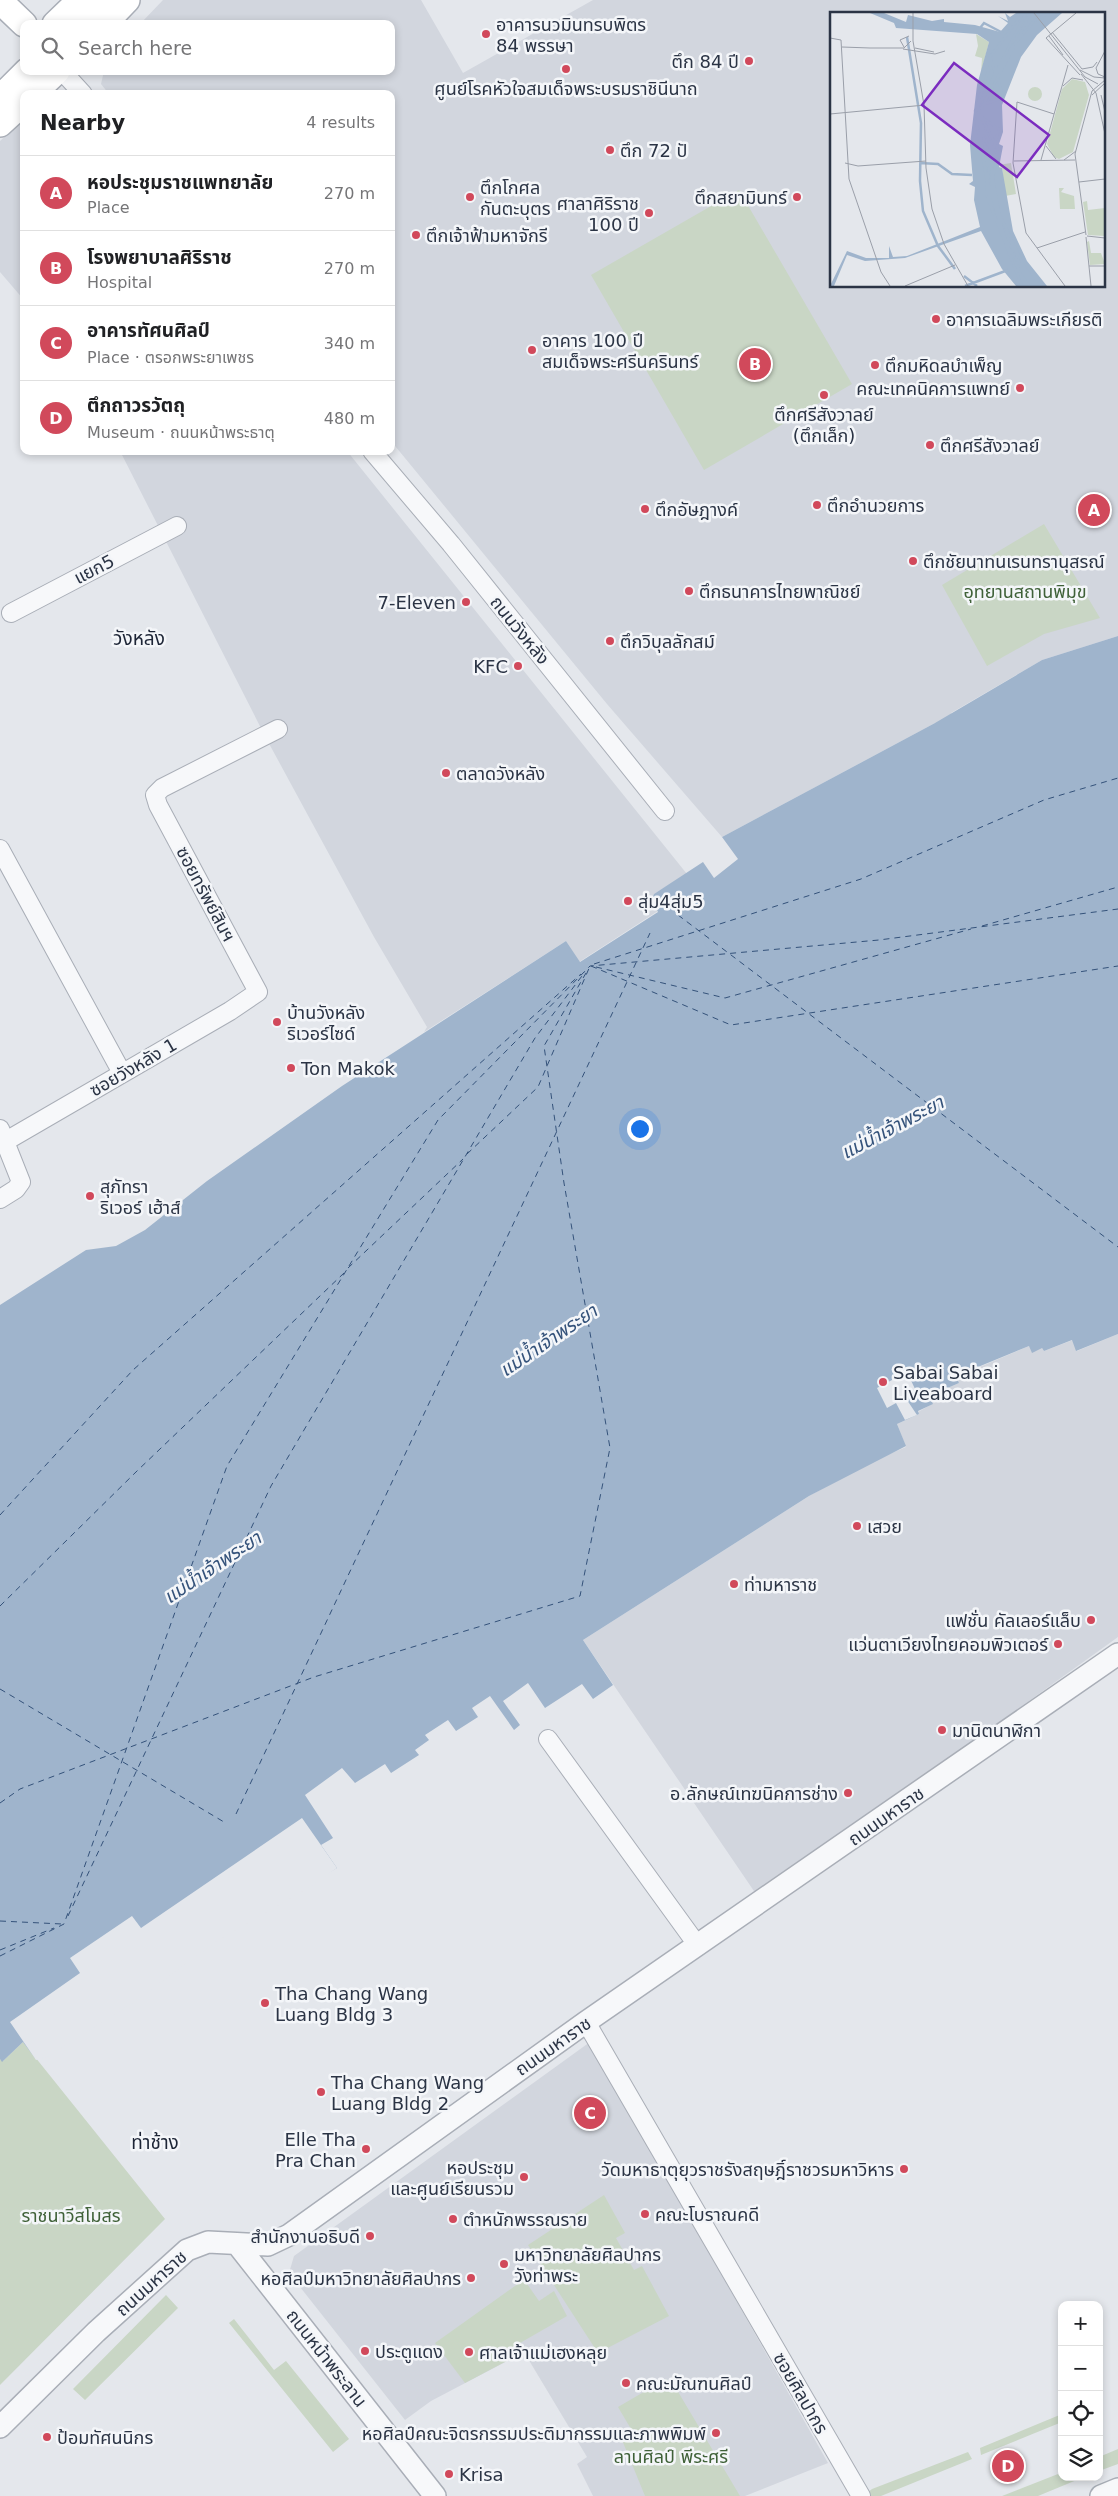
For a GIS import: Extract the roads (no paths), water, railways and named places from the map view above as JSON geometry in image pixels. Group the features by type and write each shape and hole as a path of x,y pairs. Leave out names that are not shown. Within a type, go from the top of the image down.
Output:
{"main road":[{"path":"59,20 80,0"},
{"path":"81,20 102,0"},
{"path":"108,20 126,0"},
{"path":"0,1 20,20"},
{"path":"0,76 20,58"},
{"path":"0,98 23,75"},
{"path":"37,90 53,75"},
{"path":"0,124 20,106"}],"street":[{"path":"66,75 79,90"},
{"name":"ถนนวังหลัง","path":"375,455 462,558 665,811"},
{"name":"แยก5","path":"11,612 178,526"},
{"name":"ซอยทรัพย์สินฯ","path":"258,992 158,805 155,795 162,788 278,730"},
{"path":"0,849 122,1073"},
{"name":"ซอยวังหลัง 1","path":"3,1135 122,1073 230,1011 258,992"},
{"path":"0,1199 16,1189 21,1182 3,1135"},
{"name":"ถนนมหาราช","path":"0,2427 96,2332 187,2250 208,2242 268,2245 289,2235 586,2022 1118,1654"},
{"path":"548,1739 698,1946"},
{"name":"ซอยศิลปากร","path":"586,2022 861,2496"},
{"name":"ถนนหน้าพระลาน","path":"237,2244 434,2496"},
{"path":"1101,2496 1118,2489"}],"water":[{"name":"แม่น้ำเจ้าพระยา","path":"1118,636 1118,1334 1076,1351 1072,1340 1044,1351 1042,1348 1032,1353 1029,1346 956,1376 959,1383 929,1396 933,1404 918,1411 919,1414 897,1424 906,1446 809,1496 583,1640 613,1685 593,1699 582,1684 545,1708 528,1683 503,1701 520,1725 514,1730 490,1696 472,1708 478,1717 456,1731 448,1720 425,1735 429,1740 415,1750 419,1755 391,1773 385,1764 355,1783 342,1768 305,1795 333,1838 321,1845 337,1868 215,1939 35,2058 23,2042 2,2062 0,2059 0,1305 86,1250 116,1246 145,1230 207,1181 342,1086 566,941 580,962 658,912 652,899 654,894 703,862 714,878 738,859 722,837 935,723 1042,660"}],"place":[{"name":"อาคารนวมินทรบพิตร 84 พรรษา","path":"486,34"},
{"name":"ตึก 84 ปี","path":"749,61"},
{"name":"ศูนย์โรคหัวใจสมเด็จพระบรมราชินีนาถ","path":"566,69"},
{"name":"ตึก 72 ปั","path":"610,150"},
{"name":"ตึกโกศล กันตะบุตร","path":"470,197"},
{"name":"ตึกสยามินทร์","path":"797,197"},
{"name":"ศาลาศิริราช 100 ปี","path":"649,213"},
{"name":"ตึกเจ้าฟ้ามหาจักรี","path":"416,235"},
{"name":"อาคารเฉลิมพระเกียรติ","path":"936,319"},
{"name":"อาคาร 100 ปี สมเด็จพระศรีนครินทร์","path":"532,350"},
{"name":"โรงพยาบาลศิริราช","path":"755,364"},
{"name":"ตึกมหิดลบำเพ็ญ","path":"875,365"},
{"name":"คณะเทคนิคการแพทย์","path":"1020,388"},
{"name":"ตึกศรีสังวาลย์ (ตึกเล็ก)","path":"824,395"},
{"name":"ตึกศรีสังวาลย์","path":"930,445"},
{"name":"ตึกอำนวยการ","path":"817,505"},
{"name":"ตึกอัษฎางค์","path":"645,509"},
{"name":"หอประชุมราชแพทยาลัย","path":"1094,510"},
{"name":"ตึกชัยนาทนเรนทรานุสรณ์","path":"913,561"},
{"name":"ตึกธนาคารไทยพาณิชย์","path":"689,591"},
{"name":"7-Eleven","path":"466,602"},
{"name":"ตึกวิบุลลักสม์","path":"610,641"},
{"name":"KFC","path":"518,666"},
{"name":"ตลาดวังหลัง","path":"446,773"},
{"name":"สุ่ม4สุ่ม5","path":"628,901"},
{"name":"บ้านวังหลัง ริเวอร์ไซด์","path":"277,1022"},
{"name":"Ton Makok","path":"291,1068"},
{"name":"สุภัทรา ริเวอร์ เฮ้าส์","path":"90,1196"},
{"name":"Sabai Sabai Liveaboard","path":"883,1382"},
{"name":"เสวย","path":"857,1526"},
{"name":"ท่ามหาราช","path":"734,1584"},
{"name":"แฟชั่น คัลเลอร์แล็บ","path":"1091,1620"},
{"name":"แว่นตาเวียงไทยคอมพิวเตอร์","path":"1058,1644"},
{"name":"มานิตนาฬิกา","path":"942,1730"},
{"name":"อ.ลักษณ์เทฆนิคการช่าง","path":"848,1793"},
{"name":"Tha Chang Wang Luang Bldg 3","path":"265,2003"},
{"name":"Tha Chang Wang Luang Bldg 2","path":"321,2092"},
{"name":"อาคารทัศนศิลป์","path":"590,2113"},
{"name":"Elle Tha Pra Chan","path":"366,2149"},
{"name":"วัดมหาธาตุยุวราชรังสฤษฎิ์ราชวรมหาวิหาร","path":"904,2169"},
{"name":"หอประชุม และศูนย์เรียนรวม","path":"524,2177"},
{"name":"คณะโบราณคดี","path":"645,2214"},
{"name":"ตำหนักพรรณราย","path":"453,2219"},
{"name":"สำนักงานอธิบดี","path":"370,2236"},
{"name":"มหาวิทยาลัยศิลปากร วังท่าพระ","path":"504,2264"},
{"name":"หอศิลป์มหาวิทยาลัยศิลปากร","path":"471,2278"},
{"name":"ประตูแดง","path":"365,2351"},
{"name":"ศาลเจ้าแม่เฮงหลุย","path":"469,2352"},
{"name":"คณะมัณฑนศิลป์","path":"626,2383"},
{"name":"หอศิลป์คณะจิตรกรรมประติมากรรมและภาพพิมพ์","path":"716,2433"},
{"name":"ป้อมทัศนนิกร","path":"47,2437"},
{"name":"ตึกถาวรวัตถุ","path":"1008,2466"},
{"name":"Krisa","path":"449,2474"}],"district":[{"name":"วังหลัง","path":"139,638"},
{"name":"ท่าช้าง","path":"155,2142"}],"park label":[{"name":"อุทยานสถานพิมุข","path":"1025,591"},
{"name":"ราชนาวีสโมสร","path":"71,2215"},
{"name":"ลานศิลป์ พีระศรี","path":"671,2456"}]}
